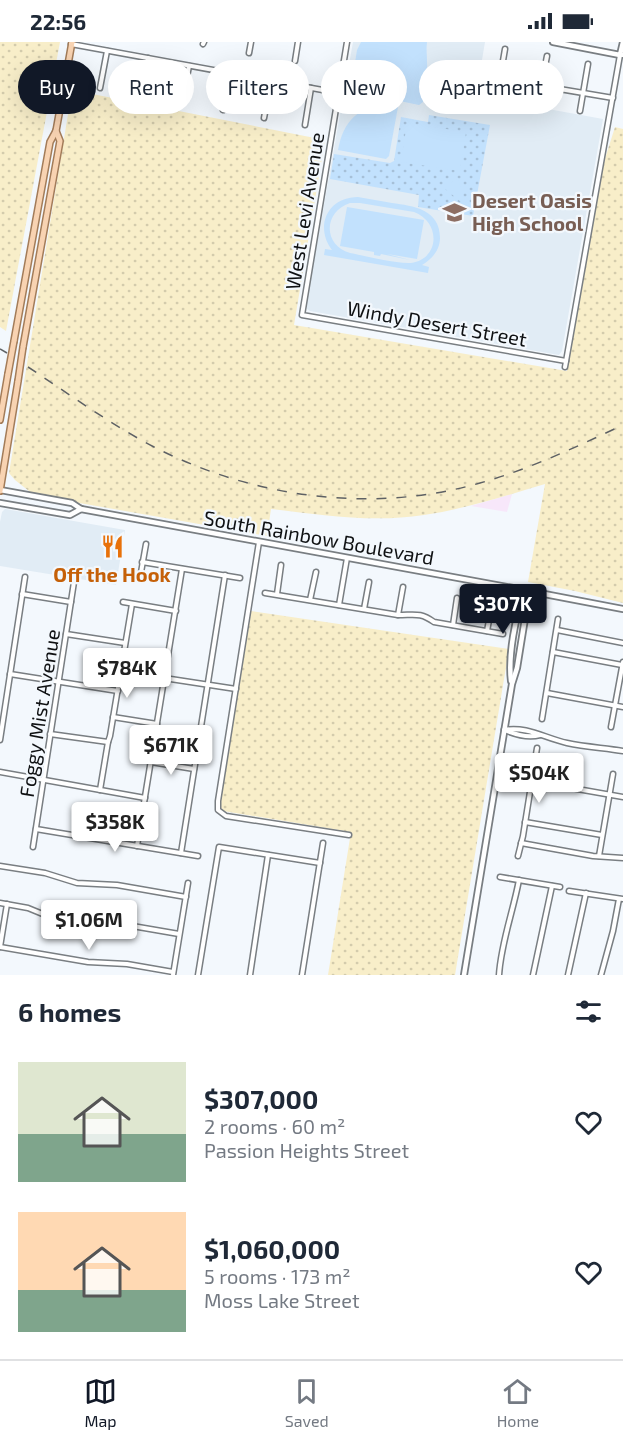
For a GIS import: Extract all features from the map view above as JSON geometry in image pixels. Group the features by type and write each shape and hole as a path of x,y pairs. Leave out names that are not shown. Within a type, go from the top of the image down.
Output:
{"main road":[{"path":"0,420 50,142 56,131 71,43"},
{"path":"0,490 60,141 56,131"}],"street":[{"path":"249,53 251,42"},
{"path":"295,60 298,42"},
{"name":"West Levi Avenue","path":"344,60 347,42"},
{"path":"553,42 587,45 622,55"},
{"path":"565,367 623,42"},
{"path":"71,43 158,60"},
{"path":"503,60 505,48"},
{"path":"100,88 106,51"},
{"path":"546,60 547,56"},
{"path":"580,111 588,64"},
{"path":"305,125 311,88 321,90"},
{"path":"564,90 613,98"},
{"path":"264,118 265,114"},
{"name":"West Levi Avenue","path":"302,315 336,114"},
{"name":"Windy Desert Street","path":"302,315 566,361"},
{"name":"South Rainbow Boulevard","path":"0,490 72,503 81,509 623,609"},
{"name":"South Rainbow Boulevard","path":"0,503 70,515 81,509"},
{"path":"259,542 218,810 226,816 349,835"},
{"path":"140,578 146,544"},
{"path":"339,605 347,558"},
{"path":"142,562 240,578"},
{"path":"277,594 281,565"},
{"path":"137,846 182,569"},
{"path":"310,600 316,572"},
{"path":"181,853 225,575"},
{"path":"0,740 25,577"},
{"name":"Foggy Mist Avenue","path":"33,847 74,582"},
{"path":"364,609 369,582"},
{"path":"398,615 403,587"},
{"path":"464,975 504,730 527,606 525,591"},
{"path":"266,593 398,615 419,614 434,622 503,634"},
{"path":"22,594 71,602"},
{"path":"453,625 457,598"},
{"path":"123,602 176,611"},
{"path":"100,790 132,604"},
{"path":"487,631 492,604"},
{"path":"542,719 558,619"},
{"path":"557,630 623,643"},
{"path":"66,634 125,643"},
{"path":"553,652 623,663 611,727"},
{"path":"10,674 118,691"},
{"path":"164,678 236,689"},
{"path":"547,693 623,707"},
{"path":"0,706 5,706"},
{"path":"113,717 157,724"},
{"path":"504,730 515,734 534,737 541,735 569,743 623,751"},
{"path":"50,734 108,742"},
{"path":"518,856 537,748"},
{"path":"151,762 194,769"},
{"path":"0,772 145,798"},
{"path":"599,856 613,774"},
{"path":"532,781 623,797"},
{"path":"525,822 602,835"},
{"path":"36,829 198,856"},
{"path":"302,975 323,843"},
{"path":"521,843 599,856 623,857"},
{"path":"198,975 219,847 320,863"},
{"path":"250,975 268,855"},
{"path":"0,866 45,873 78,883 117,885 186,897"},
{"path":"500,877 560,887"},
{"path":"499,975 519,880"},
{"path":"7,904 0,948 88,962 127,964 173,974 188,883"},
{"path":"533,975 552,886"},
{"path":"569,891 621,899 601,975"},
{"path":"567,975 586,893"},
{"path":"0,903 28,908 50,917 84,923 115,923 179,934"}],"shaded area":[{"name":"Desert Oasis High School","path":"353,42 485,42 482,60 419,60 419,114 564,114 564,112 603,119 562,351 559,355 307,309 340,114 407,114 407,60 350,60"},
{"path":"361,42 427,42 427,60 419,60 419,105 407,103 407,60 355,60"},
{"path":"358,114 397,114 389,156 386,159 338,150 344,131"},
{"path":"429,115 490,125 473,216 418,207 419,195 330,179 334,154 390,163 394,161 401,117 428,122"},
{"path":"407,123 466,132 460,171 401,162"},
{"path":"458,178 468,207 466,208 444,188"},
{"path":"358,197 408,206 430,215 439,228 440,238 435,254 422,265 429,267 428,273 324,255 325,249 332,250 324,232 327,214 332,207 348,198","holes":["350,203 414,212 423,217 433,231 434,240 428,255 421,260 405,263 350,253 341,249 331,236 331,221 341,207"]},
{"path":"347,207 424,220 417,259 387,254 410,260 381,254 380,256 374,255 374,252 340,246"},
{"path":"512,494 507,512 471,506"},
{"path":"5,509 125,530 116,585 0,566 0,522"}],"sand":[{"path":"0,42 60,42 57,60 18,60 18,114 47,114 6,331 0,327"},
{"path":"96,95 108,97 108,114 193,114 325,140 294,325 567,371 603,165 615,127 623,129 623,603 528,582 545,484 470,506 405,517 348,517 271,509 267,536 34,495 9,473 68,114 96,114"},
{"path":"251,611 509,649 455,975 328,975 351,832 223,811 220,806"}],"railway":[{"path":"0,349 7,353"},
{"path":"28,367 122,429 154,447 232,478 273,489 314,496 356,499 398,498 480,483 553,457 623,425"}],"place":[{"name":"Desert Oasis High School","path":"454,212"},
{"name":"Off the Hook","path":"112,546"}]}
